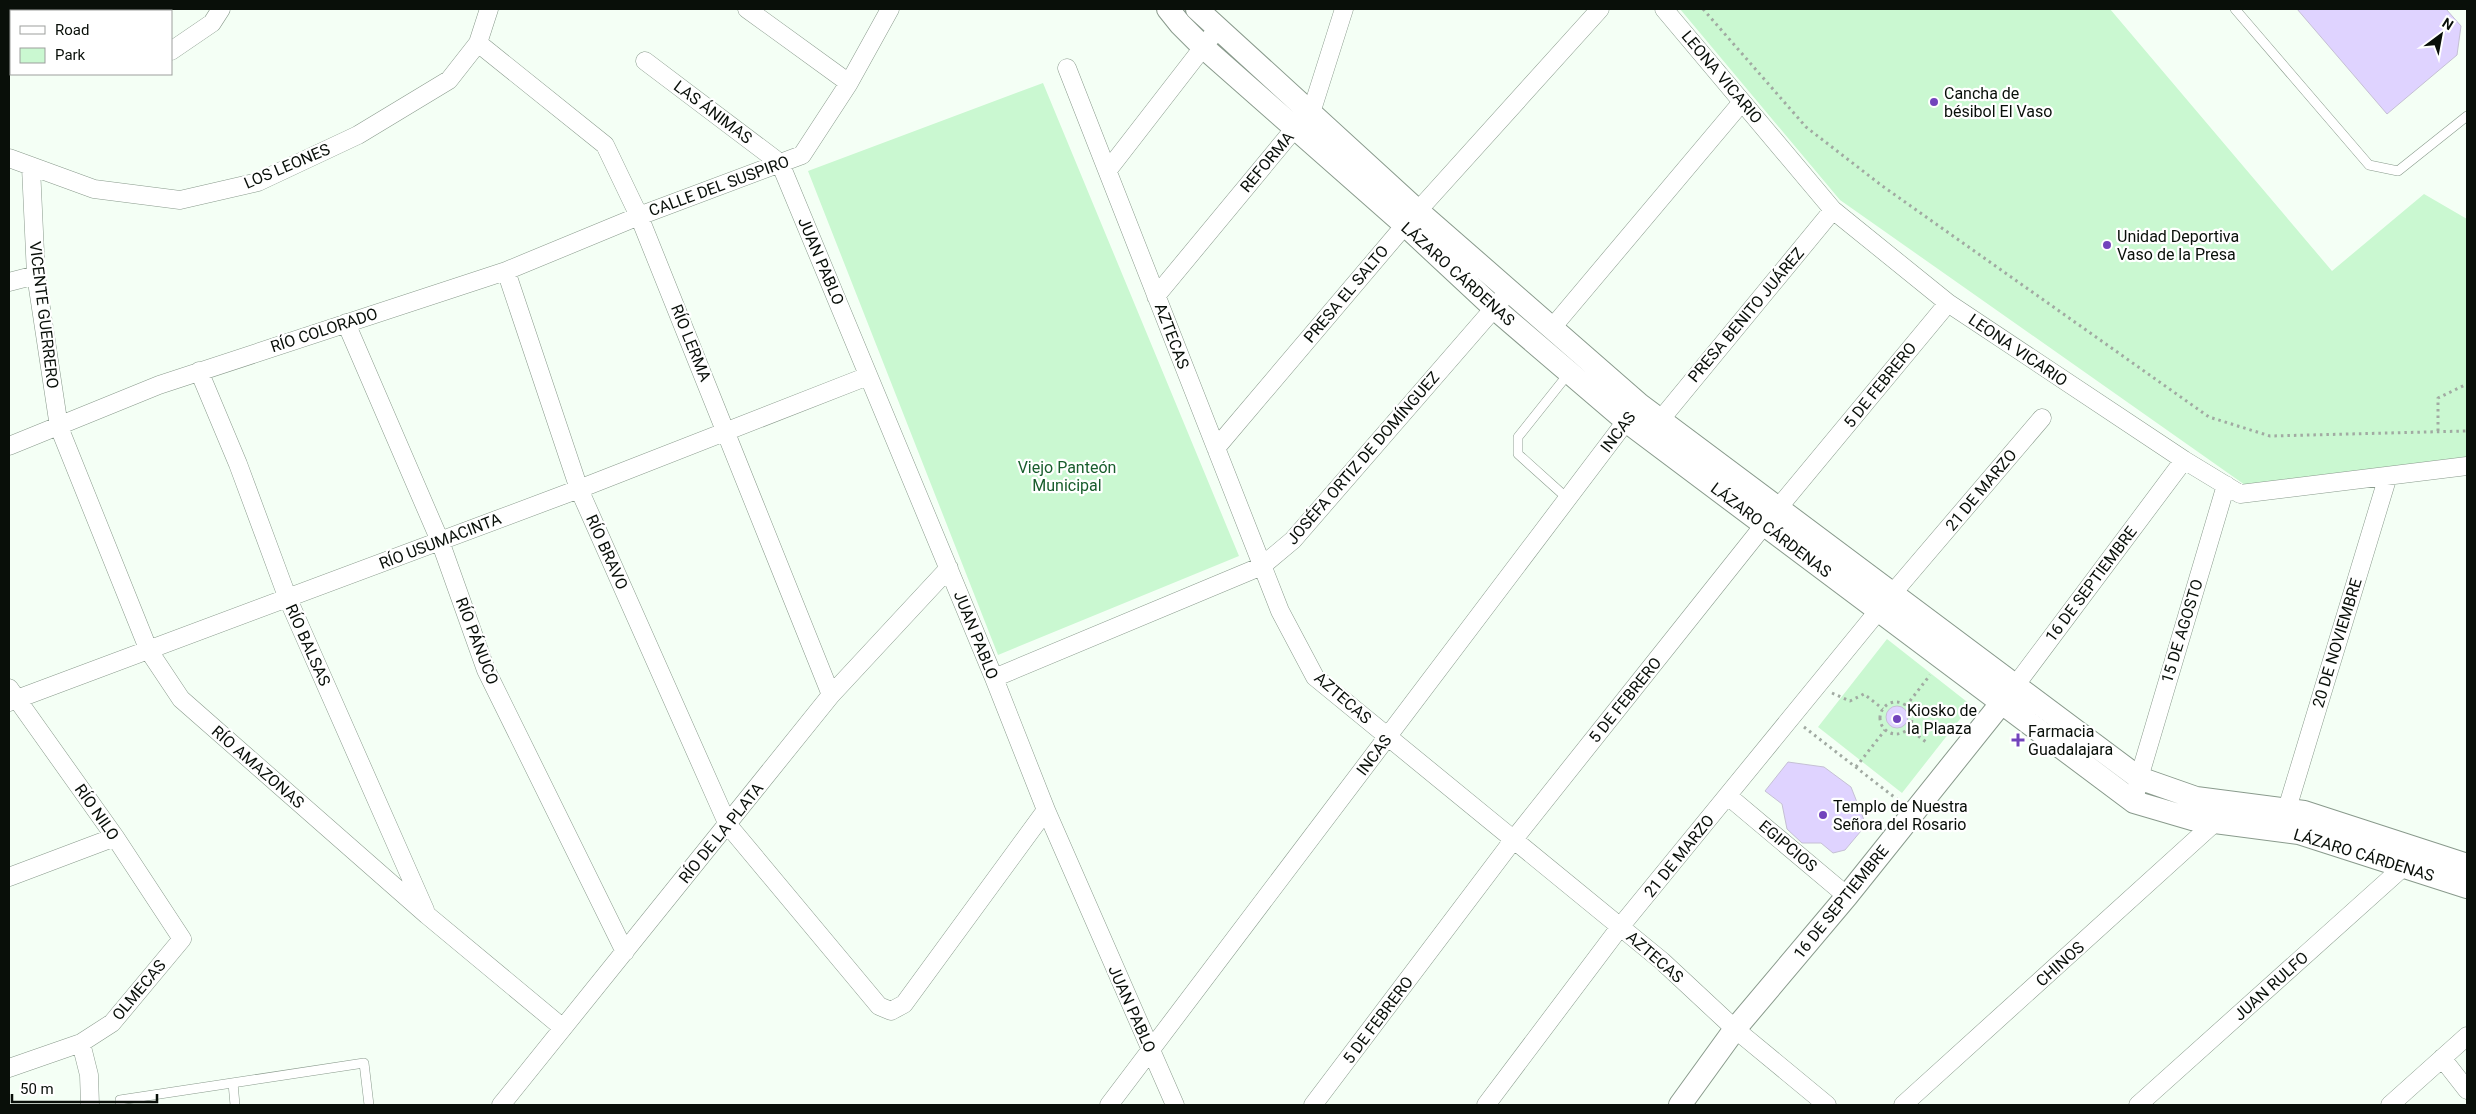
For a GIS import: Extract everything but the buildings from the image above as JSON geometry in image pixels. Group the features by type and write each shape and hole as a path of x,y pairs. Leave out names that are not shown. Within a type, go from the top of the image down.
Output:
{"street":[{"path":"172,50 212,22 221,9"},
{"name":"LOS LEONES","path":"31,167 94,190 180,200 258,182 358,135 449,80 478,43 489,9"},
{"path":"746,9 849,83"},
{"name":"CALLE DEL SUSPIRO","path":"639,216 802,155 849,83 890,9"},
{"name":"LÁZARO CÁRDENAS","path":"1168,9 1203,47 1295,128 1411,218"},
{"name":"LÁZARO CÁRDENAS","path":"1197,9 1311,112 1411,218 1501,300 1569,373 1653,428 2008,695 2134,802 2192,819 2218,822 2284,820 2304,812 2467,864"},
{"name":"REFORMA","path":"1156,296 1295,128 1311,112 1344,9"},
{"name":"PRESA EL SALTO","path":"1216,448 1411,218 1600,9"},
{"name":"LEONA VICARIO","path":"1664,9 1833,210 1948,303 2184,460 2240,494 2467,466"},
{"path":"1108,170 1218,28"},
{"name":"RÍO LERMA","path":"478,43 605,145 639,216 728,432 831,695"},
{"name":"LAS ÁNIMAS","path":"645,61 780,163"},
{"name":"AZTECAS","path":"1067,68 1280,611 1315,677 1662,961 1735,1030 1827,1105"},
{"path":"1551,329 1742,102"},
{"path":"9,158 31,167"},
{"name":"JUAN PABLO","path":"780,163 949,568 1046,810 1175,1105"},
{"name":"VICENTE GUERRERO","path":"31,167 36,275 59,427"},
{"name":"PRESA BENITO JUÁREZ","path":"1653,428 1833,210"},
{"name":"RÍO COLORADO","path":"9,446 159,385 506,271 639,216"},
{"name":"RÍO BRAVO","path":"506,271 579,489 728,826 879,1006 891,1011 904,1004 1046,810"},
{"path":"9,282 36,275"},
{"name":"LÁZARO CÁRDENAS","path":"1501,300 1551,329 1632,413"},
{"name":"JOSÉFA ORTIZ DE DOMÍNGUEZ","path":"994,678 1262,566 1293,540 1501,300"},
{"name":"5 DE FEBRERO","path":"1313,1105 1514,839 1772,517 1948,303"},
{"name":"RÍO PÁNUCO","path":"346,323 440,541 486,670 625,952"},
{"name":"RÍO BALSAS","path":"199,371 238,464 288,598 427,915"},
{"name":"RÍO USUMACINTA","path":"11,696 149,651 579,489 868,376"},
{"name":"INCAS","path":"1109,1105 1632,413"},
{"name":"21 DE MARZO","path":"1486,1105 1620,927 1886,603 2042,418"},
{"name":"RÍO AMAZONAS","path":"59,427 149,651 180,699 427,915 563,1028"},
{"name":"16 DE SEPTIEMBRE","path":"1680,1105 1735,1030 1847,896 2008,695 2184,460"},
{"name":"20 DE NOVIEMBRE","path":"2284,820 2388,476"},
{"name":"15 DE AGOSTO","path":"2134,802 2139,778 2226,485"},
{"name":"RÍO DE LA PLATA","path":"501,1105 728,826 831,695 949,568"},
{"name":"LÁZARO CÁRDENAS","path":"2008,695 2139,778 2196,798 2232,803 2284,820 2299,833 2467,887"},
{"name":"RÍO NILO","path":"11,696 115,837 182,939"},
{"name":"EGIPCIOS","path":"1728,796 1847,896"},
{"name":"CHINOS","path":"1903,1105 2218,822 2232,803"},
{"path":"9,877 115,837"},
{"name":"JUAN RULFO","path":"2138,1105 2421,850"},
{"name":"OLMECAS","path":"9,1068 81,1043 112,1023 182,939"},
{"path":"2390,1105 2467,1036"},
{"path":"81,1043 89,1076 90,1105"},
{"path":"2442,1058 2467,1090"}],"lane":[{"path":"2235,9 2369,165 2398,171 2467,116"},
{"path":"1568,498 1518,454 1518,437 1569,373"},
{"path":"120,1105 120,1100 364,1063 368,1105"},
{"path":"233,1083 235,1105"}],"path":[{"path":"1703,9 1806,127 1882,185 2209,417 2270,436 2467,431"},
{"path":"2438,431 2438,398 2467,384"},
{"path":"1906,706 1932,672"},
{"path":"1822,682 1843,699 1850,702 1864,694 1883,709"},
{"path":"1891,703 1901,703 1906,706 1911,715 1908,728 1898,734 1886,730 1880,719 1883,709 1891,703"},
{"path":"1793,717 1901,802 1912,798 1924,800"},
{"path":"1908,728 1926,742"},
{"path":"1856,767 1886,730"}],"green space":[{"name":"Unidad Deportiva Vaso de la Presa","path":"1680,9 2110,9 2332,271 2424,194 2467,219 2467,460 2245,485 1840,200"},
{"name":"Viejo Panteón Municipal","path":"1043,83 1239,556 998,655 808,171"},
{"path":"1887,639 1971,705 1902,793 1818,727"}],"place":[{"name":"Cancha de bésibol El Vaso","path":"1934,102"},
{"name":"Unidad Deportiva Vaso de la Presa","path":"2107,245"},
{"name":"Kiosko de la Plaaza","path":"1897,719"},
{"name":"Farmacia Guadalajara","path":"2018,740"},
{"name":"Templo de Nuestra Señora del Rosario","path":"1823,815"}]}
